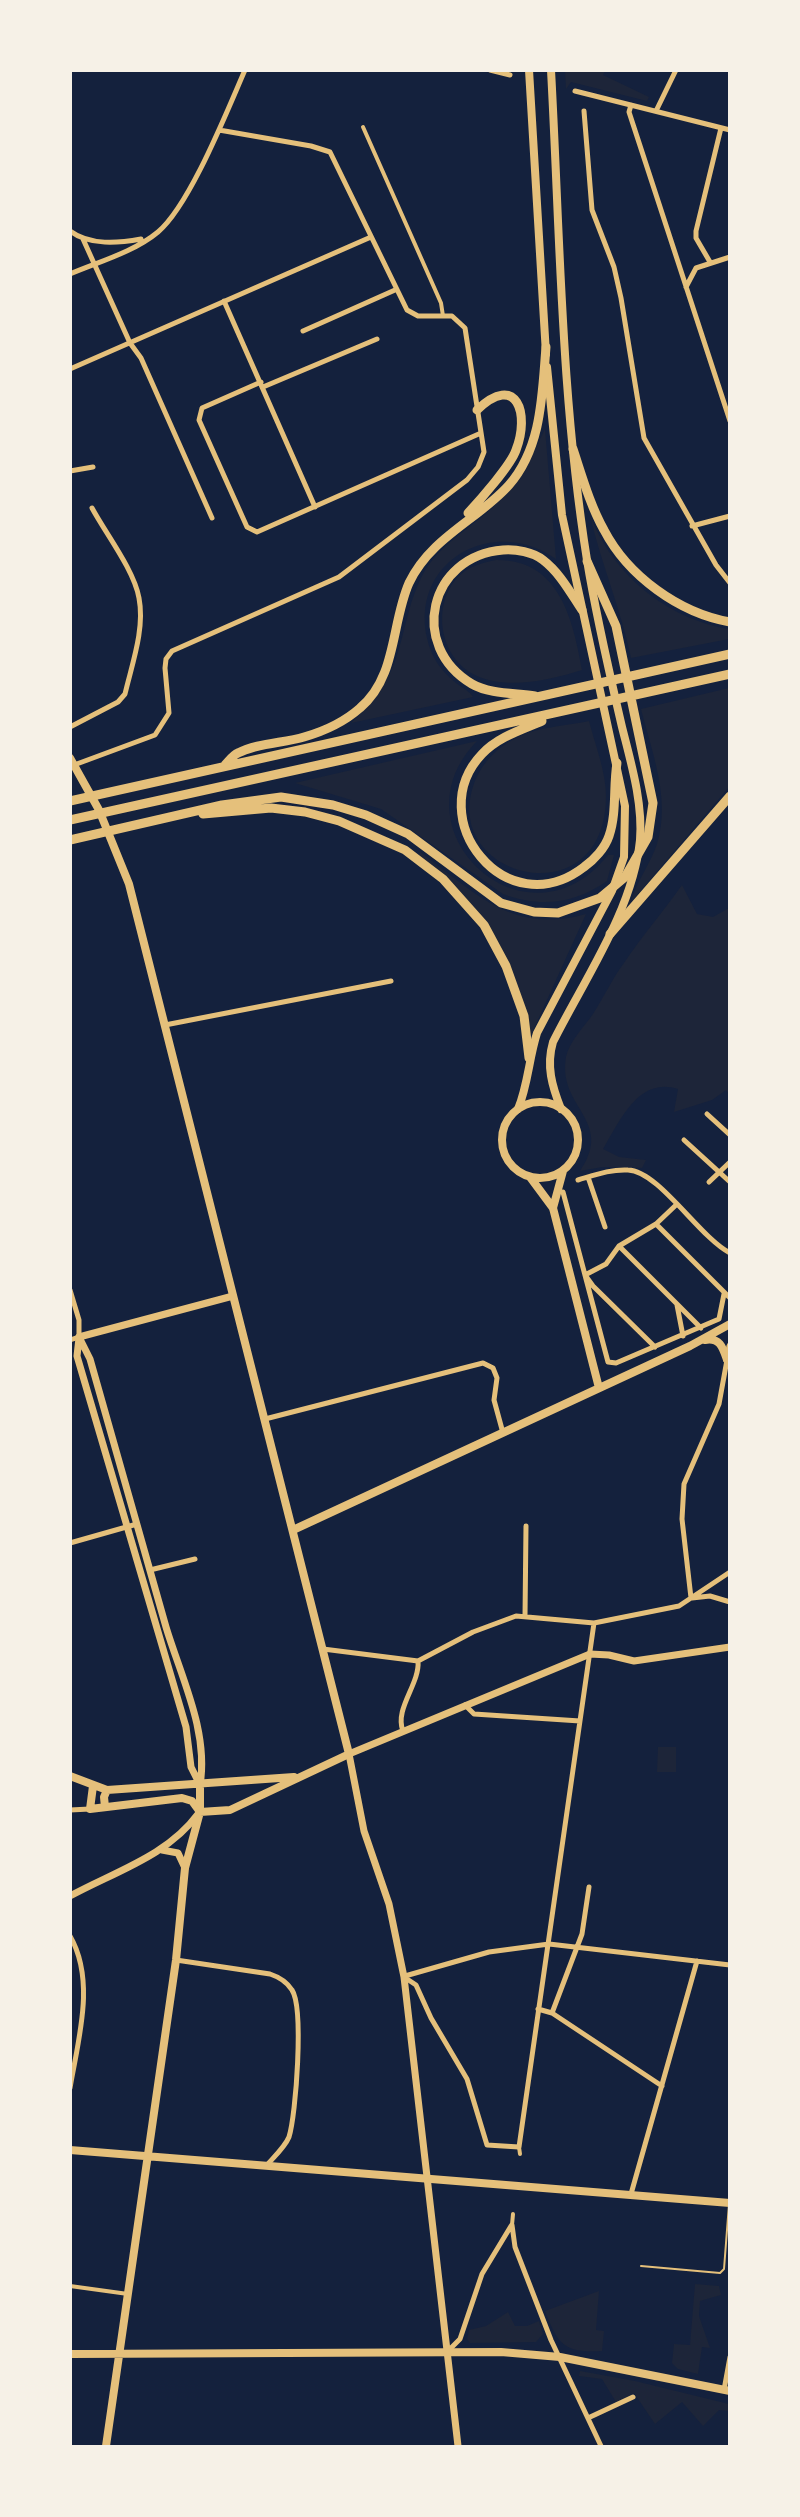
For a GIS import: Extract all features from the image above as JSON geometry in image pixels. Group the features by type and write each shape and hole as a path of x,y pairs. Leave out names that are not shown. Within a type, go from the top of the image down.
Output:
{"highway":[{"path":"518,1109 524,1095 529,1058 537,1033 612,891 624,857 625,806 562,515 546,347 529,70"},
{"path":"551,70 562,311 573,449 587,561 600,629 637,789 640,839 633,876 610,934 551,1050 550,1075 561,1108"},
{"path":"225,765 237,753 304,737 342,723 363,706 378,687 390,657 409,583 425,559 461,523 508,485 529,454 540,416 546,347"},
{"path":"461,523 516,452 523,427 521,409 514,399 504,394 493,395 477,410"},
{"path":"573,449 604,532 626,562 654,588 687,609 729,622"},
{"path":"540,696 474,686 457,674 444,660 437,643 434,622 439,591 451,573 467,560 489,551 511,549 542,559 561,577 582,610"},
{"path":"70,840 222,805 281,797 333,805 366,815 408,834 501,903 534,912 558,913 600,898 625,877 648,837 653,803 616,626 587,561"},
{"path":"70,801 729,654"},
{"path":"75,819 729,674"},
{"path":"560,712 498,741 482,755 470,772 462,801 463,826 478,857 496,872 519,883 548,884 572,876 594,859 609,837 615,807 613,787 616,763"},
{"path":"610,934 729,796"},
{"path":"174,816 270,808 305,812 339,820 405,850 443,879 484,925 506,966 524,1016 529,1058"}],"main road":[{"path":"72,762 103,820 126,876 349,1754 230,1810 200,1812"},
{"path":"530,1177 544,1178 563,1170 572,1162 578,1139 573,1122 561,1108 540,1102 518,1109 506,1124 502,1142 512,1165 530,1177 553,1208 598,1388"},
{"path":"553,1208 563,1170"},
{"path":"293,1530 700,1341 729,1324"},
{"path":"700,1341 716,1340 723,1348 727,1360"},
{"path":"70,1776 107,1790 296,1777"},
{"path":"106,2446 176,1960 185,1868 200,1812 200,1785"},
{"path":"93,1786 90,1809 182,1798 192,1801 200,1812"},
{"path":"105,1807 104,1797 107,1790"},
{"path":"70,2150 729,2203"},
{"path":"70,2354 448,2351 560,2357 727,2391"}],"street":[{"path":"70,274 158,232 174,213 219,130 245,70"},
{"path":"490,70 510,75"},
{"path":"656,111 675,70"},
{"path":"575,91 729,130"},
{"path":"631,105 629,112 729,421"},
{"path":"584,111 592,210 614,267 644,438 692,526 729,583"},
{"path":"363,127 441,303 444,316"},
{"path":"710,262 696,238 722,128"},
{"path":"72,762 155,735 169,713 165,668 166,659 172,651 339,577 474,474 484,452 465,328 452,316 412,314 395,290 330,152 310,146 219,130"},
{"path":"70,231 83,239 124,242 146,239"},
{"path":"70,369 371,237"},
{"path":"83,239 130,343 141,358 212,518"},
{"path":"686,287 696,268 729,257"},
{"path":"303,330 395,290"},
{"path":"224,301 315,507"},
{"path":"377,339 202,408 199,420 247,527 257,532 481,433"},
{"path":"70,471 93,466"},
{"path":"70,727 118,702 125,694 139,630 139,598 133,582 92,508"},
{"path":"692,526 729,516"},
{"path":"165,1025 391,981"},
{"path":"707,1114 729,1135"},
{"path":"684,1140 729,1182"},
{"path":"709,1182 729,1162"},
{"path":"579,1180 610,1171 639,1171 654,1182 715,1243 729,1253"},
{"path":"588,1177 604,1227"},
{"path":"563,1192 608,1362 616,1363 701,1329 719,1319 727,1296 656,1224"},
{"path":"585,1275 606,1264 619,1246 656,1224 676,1205"},
{"path":"619,1246 701,1329"},
{"path":"585,1275 593,1286 655,1347"},
{"path":"70,1290 79,1320 77,1356 186,1727 191,1767 200,1785"},
{"path":"70,1340 233,1296"},
{"path":"676,1304 683,1336"},
{"path":"79,1337 90,1359 197,1724 204,1764 200,1785"},
{"path":"691,1598 682,1519 684,1484 719,1404 729,1346"},
{"path":"265,1419 483,1363 493,1368 497,1378 494,1400 503,1433"},
{"path":"70,1543 137,1524"},
{"path":"525,1616 526,1526"},
{"path":"150,1570 195,1559"},
{"path":"323,1649 418,1661 473,1632 507,1619 525,1616 594,1623 679,1606 729,1572"},
{"path":"691,1598 710,1596 729,1602"},
{"path":"404,1977 416,1985 431,2018 466,2079 487,2145 519,2150 594,1623"},
{"path":"458,2446 404,1977 389,1904 364,1831 349,1754 590,1654 609,1655 634,1661 729,1647"},
{"path":"402,1731 401,1719 417,1674 418,1661"},
{"path":"465,1705 474,1714 580,1721"},
{"path":"70,1810 90,1809"},
{"path":"70,1896 162,1850 180,1835 200,1812"},
{"path":"162,1850 178,1853 185,1868"},
{"path":"552,2013 578,1948 590,1887"},
{"path":"70,1936 80,1953 83,1976 83,2003 70,2088"},
{"path":"404,1977 489,1952 549,1944 729,1965"},
{"path":"176,1960 270,1974 280,1978 294,1991 297,2065 288,2138 266,2166"},
{"path":"631,2194 697,1961"},
{"path":"538,2009 552,2013 662,2086"},
{"path":"513,2214 515,2247 560,2357 601,2446"},
{"path":"448,2351 460,2339 482,2274 512,2225"},
{"path":"70,2286 128,2294"},
{"path":"727,2391 729,2357"},
{"path":"588,2418 633,2397"}],"lane":[{"path":"640,2266 720,2273 724,2269 729,2203"}],"shaded area":[{"path":"565,71 605,71 603,75 649,97 647,101 571,82 566,89"},
{"path":"545,429 556,559 532,547 507,542 483,544 462,553 444,567 431,587 425,610 427,638 431,651 446,674 473,697 351,723 373,699 395,663 409,612 423,574 446,546 492,508 508,491 529,461"},
{"path":"590,515 612,556 644,590 684,615 706,624 729,629 729,639 631,658"},
{"path":"496,560 517,562 535,570 549,581 559,595 574,631 582,670 542,680 499,682 473,674 451,653 442,624 447,595 454,582 465,571 476,565"},
{"path":"729,688 729,787 631,902 657,844 662,810 655,759 641,709"},
{"path":"589,721 606,787 599,835 581,859 557,871 529,872 503,863 482,846 471,821 472,790 482,767 506,743 522,735 541,729"},
{"path":"477,741 454,776 449,811 459,843 480,870 508,887 541,893 576,883 608,855 614,855 607,881 582,895 557,901 531,901 503,894 381,809 295,783"},
{"path":"420,852 478,895 516,914 537,919 560,919 586,914 531,1035 515,978 493,934 479,914 419,855"},
{"path":"682,885 697,914 713,917 729,908 729,1094 726,1090 712,1100 674,1112 678,1089 664,1087 652,1089 632,1103 603,1149 619,1157 646,1160 642,1168 602,1167 580,1171 589,1154 591,1139 589,1126 569,1089 565,1074 568,1051 620,969"},
{"path":"658,1747 676,1747 676,1772 657,1772"},
{"path":"695,2284 719,2286 721,2295 700,2301 699,2316 710,2348 702,2347 698,2374 678,2369 672,2363 674,2344 690,2345"},
{"path":"599,2291 596,2330 604,2331 602,2351 570,2348 558,2339 545,2311"},
{"path":"508,2312 515,2326 527,2326 539,2321 543,2334 536,2342 470,2343 467,2339 469,2330 486,2326"},
{"path":"580,2371 635,2381 729,2404 729,2411 719,2410 703,2426 682,2402 655,2424 634,2393 616,2402 602,2379 579,2376"}]}
